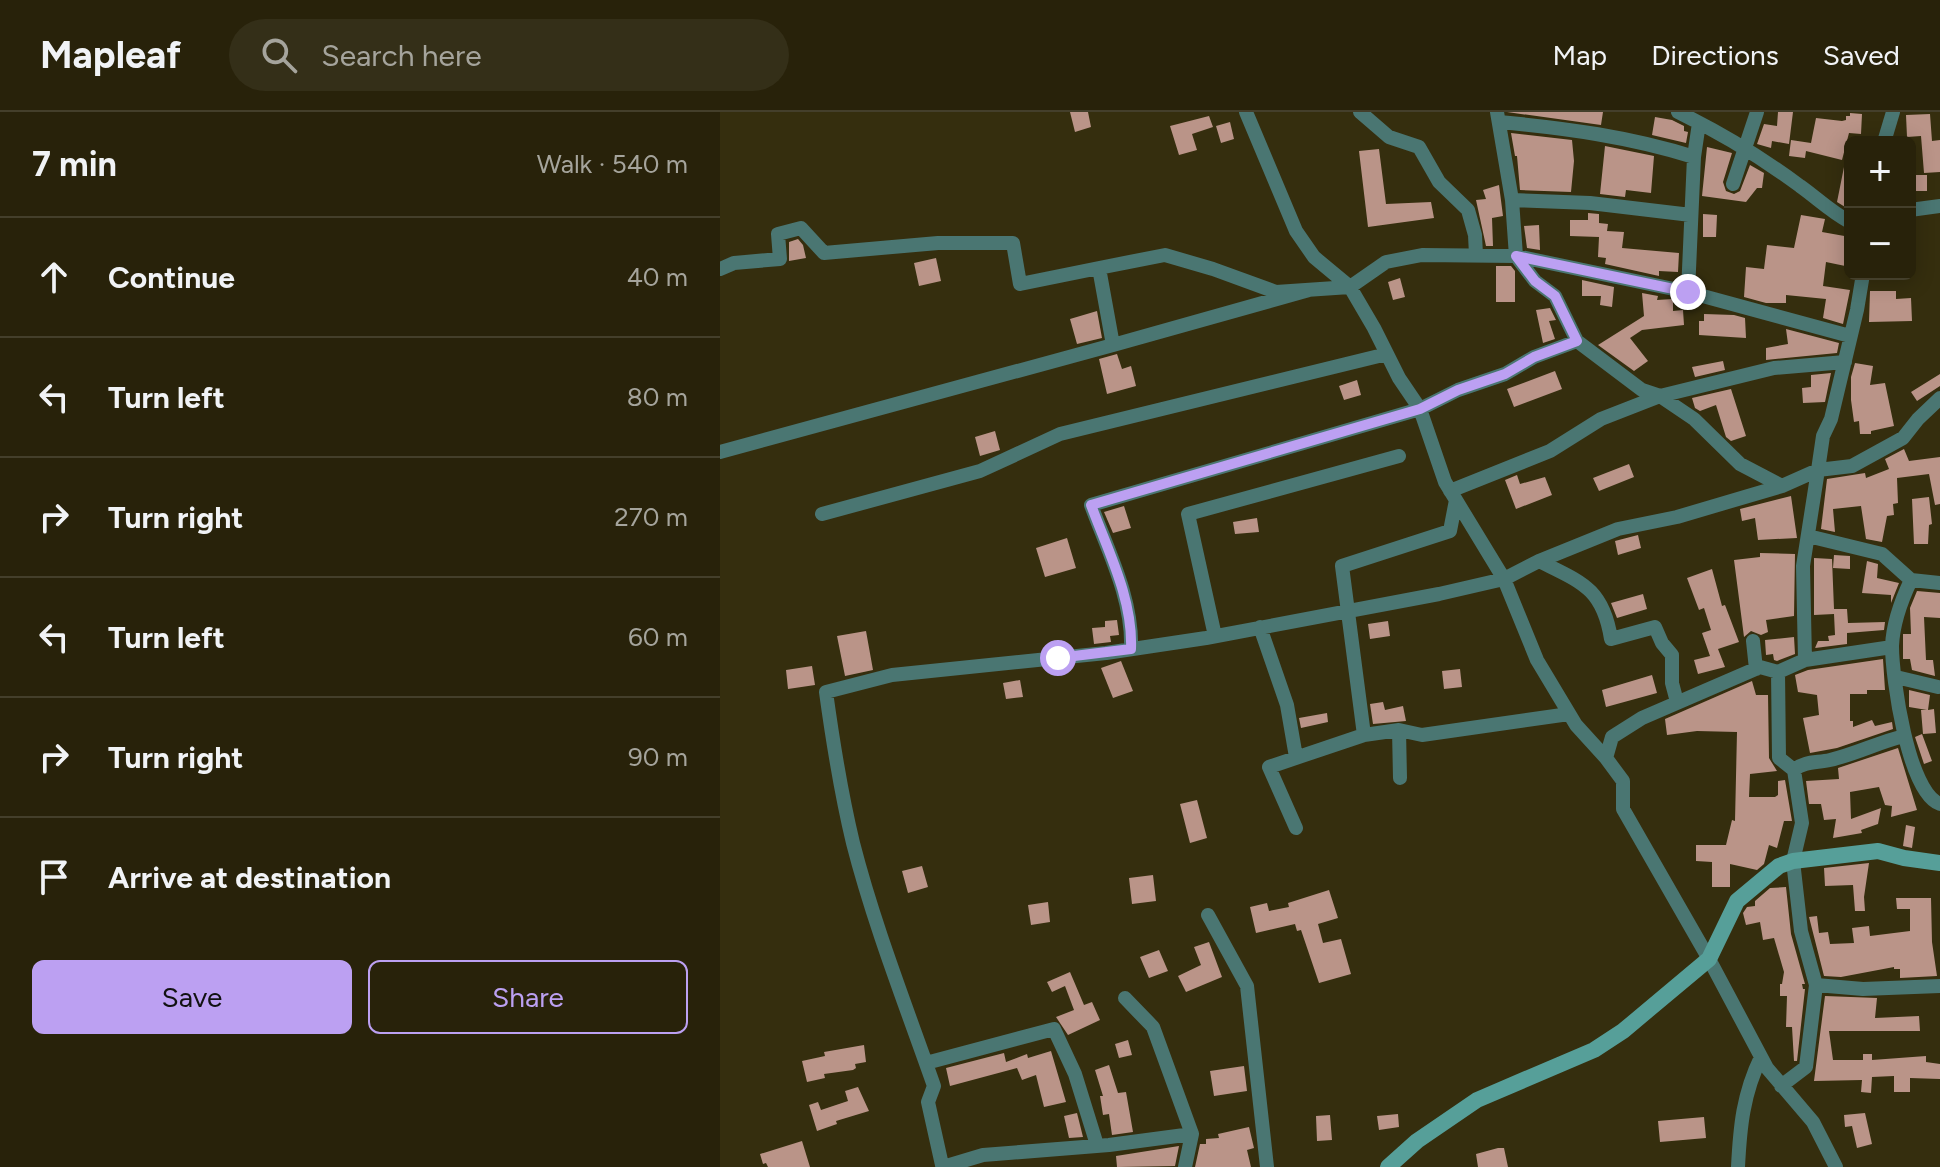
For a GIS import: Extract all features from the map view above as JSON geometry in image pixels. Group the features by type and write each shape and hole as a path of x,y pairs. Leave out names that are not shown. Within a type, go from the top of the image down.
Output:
{"street":[{"path":"1246,112 1296,231 1314,257 1350,287 1399,378 1420,409 1453,495 1504,579 1537,660 1569,714 1623,781 1623,809 1761,1057 1781,1086 1813,1122 1836,1167"},
{"path":"1360,112 1389,137 1419,147 1439,182 1468,210 1475,235 1476,255"},
{"path":"1678,112 1744,147 1844,219"},
{"path":"1733,184 1757,112"},
{"path":"1886,136 1893,112"},
{"path":"1694,157 1649,142 1498,117 1512,200 1516,256 1535,281 1555,296 1577,341 1642,390 1660,396 1694,419 1740,464 1782,486"},
{"path":"1688,292 1694,157 1699,123"},
{"path":"1512,200 1590,203 1691,215"},
{"path":"1916,209 1940,206"},
{"path":"720,269 734,263 780,259 778,234 801,228 824,253 938,243 1013,243 1020,284 1165,255 1276,292 1350,287 1386,262 1422,255 1516,256 1688,292 1850,336"},
{"path":"1099,268 1113,345"},
{"path":"1805,660 1803,566 1807,527 1823,436 1831,419 1862,280"},
{"path":"720,452 1309,290"},
{"path":"1131,649 1124,594 1091,505 1420,409 1458,390 1505,374 1534,357 1577,341"},
{"path":"822,514 980,471 1060,434 1387,354"},
{"path":"1453,495 1550,451 1601,419 1660,396 1774,368 1845,362"},
{"path":"1192,1134 983,1155 942,1166 928,1102 934,1086 896,980 854,844 834,753 826,692 892,675 1131,649 1215,636 1504,579 1539,561 1618,529 1677,517 1782,486 1818,470 1852,466 1903,438 1940,398"},
{"path":"1215,636 1188,514 1399,456"},
{"path":"1364,735 1342,566 1450,531 1453,495"},
{"path":"1808,536 1882,554 1911,580 1940,583"},
{"path":"1539,561 1572,578 1598,597 1608,619 1611,639 1655,627 1672,655 1672,683 1677,702"},
{"path":"1911,580 1899,605 1892,647 1904,736 1928,795 1933,802 1940,804"},
{"path":"1260,627 1287,705 1296,757"},
{"path":"1753,641 1756,669"},
{"path":"1606,758 1612,737 1642,718 1756,669 1778,672 1805,660 1892,647"},
{"path":"1778,672 1779,758 1794,770 1802,823 1793,861 1801,931 1816,985 1806,1067 1781,1086"},
{"path":"1896,677 1938,687"},
{"path":"1296,828 1269,767 1364,735 1399,730 1422,735 1569,714"},
{"path":"1399,730 1400,778"},
{"path":"1794,770 1800,764 1830,760 1904,736"},
{"path":"1388,1167 1417,1141 1477,1100 1594,1050 1623,1031 1709,959 1737,901 1779,866 1793,861 1878,851 1940,863"},
{"path":"1208,915 1247,986 1267,1167"},
{"path":"1816,985 1863,989 1940,986"},
{"path":"1125,998 1153,1027 1192,1134 1185,1167"},
{"path":"926,1063 1054,1029 1075,1074 1097,1145"},
{"path":"1738,1167 1741,1115 1748,1083 1761,1057"}],"building":[{"path":"1070,112 1088,112 1091,127 1075,132"},
{"path":"1507,112 1603,112 1601,125"},
{"path":"1778,112 1793,112 1789,144 1772,141 1771,148 1757,144 1764,124 1777,126"},
{"path":"1850,113 1862,114 1861,134 1844,136 1842,160 1806,151 1805,158 1789,156 1791,140 1811,143 1816,118 1842,121"},
{"path":"1930,114 1932,141 1940,140 1940,172 1924,173 1921,136 1907,136 1906,115"},
{"path":"1209,116 1213,127 1192,134 1197,150 1179,155 1170,126"},
{"path":"1655,117 1684,126 1684,131 1688,132 1686,143 1652,135"},
{"path":"1230,122 1234,139 1221,143 1216,126"},
{"path":"1511,133 1572,140 1574,161 1571,192 1520,190"},
{"path":"1605,146 1654,156 1651,193 1626,190 1625,197 1600,194"},
{"path":"1707,147 1732,153 1723,182 1726,191 1734,194 1740,191 1750,165 1764,173 1762,188 1757,188 1746,202 1702,196"},
{"path":"1379,149 1386,204 1431,202 1434,218 1368,227 1359,151"},
{"path":"1844,167 1844,206 1837,202"},
{"path":"1916,175 1927,175 1927,191 1916,191"},
{"path":"1499,185 1503,216 1492,218 1493,246 1486,246 1476,200 1486,199 1483,190"},
{"path":"1588,213 1599,214 1599,223 1608,224 1607,231 1624,232 1622,248 1679,253 1678,272 1659,271 1659,276 1605,264 1606,258 1598,257 1599,237 1570,236 1570,220 1588,220"},
{"path":"1703,214 1717,215 1716,237 1703,237"},
{"path":"1801,215 1825,219 1822,232 1844,236 1844,266 1826,262 1823,286 1850,290 1843,324 1823,318 1826,299 1786,295 1786,303 1766,303 1744,297 1746,267 1764,269 1767,245 1794,248"},
{"path":"1539,225 1540,250 1527,248 1524,226"},
{"path":"798,239 806,258 789,261 789,242"},
{"path":"936,258 941,281 919,286 914,263"},
{"path":"1496,266 1511,266 1515,271 1515,302 1496,302"},
{"path":"1400,278 1405,297 1393,300 1388,282"},
{"path":"1582,280 1614,287 1612,307 1600,305 1601,296 1582,296"},
{"path":"1870,291 1896,291 1896,299 1911,298 1912,321 1869,322"},
{"path":"1642,293 1658,296 1657,300 1673,299 1673,311 1683,310 1684,325 1642,330 1630,338 1648,361 1634,371 1598,345 1644,316"},
{"path":"1550,308 1556,320 1549,321 1555,339 1543,343 1536,310"},
{"path":"1097,311 1102,338 1077,344 1070,319"},
{"path":"1704,314 1745,318 1746,338 1699,335 1699,321 1704,321"},
{"path":"1786,329 1839,343 1837,353 1766,360 1766,348 1788,344"},
{"path":"1117,354 1122,369 1131,366 1136,386 1107,394 1099,359"},
{"path":"1723,361 1725,370 1695,377 1692,367"},
{"path":"1855,363 1873,366 1870,385 1885,383 1894,426 1871,431 1871,434 1860,434 1859,421 1854,422 1851,400 1851,377"},
{"path":"1555,371 1562,389 1514,407 1507,389"},
{"path":"1831,373 1825,402 1803,403 1802,388 1811,387 1811,375"},
{"path":"1940,374 1940,386 1917,401 1911,392"},
{"path":"1357,380 1361,395 1344,400 1339,386"},
{"path":"1731,389 1746,436 1731,441 1726,437 1716,405 1700,411 1695,408 1692,398"},
{"path":"995,431 1000,450 980,456 975,437"},
{"path":"1904,449 1909,461 1940,457 1940,504 1935,505 1929,474 1897,478 1898,503 1893,504 1894,515 1887,516 1882,542 1866,539 1861,506 1833,509 1835,532 1821,529 1827,479 1865,473 1866,478 1889,469 1885,459"},
{"path":"1629,464 1634,477 1599,491 1593,478"},
{"path":"1517,475 1520,484 1545,477 1552,495 1516,509 1505,480"},
{"path":"1791,496 1797,538 1758,540 1755,518 1742,521 1740,509"},
{"path":"1929,497 1932,524 1929,525 1928,544 1914,544 1912,499"},
{"path":"1124,506 1131,528 1113,533 1104,512"},
{"path":"1257,518 1259,532 1235,534 1233,522"},
{"path":"1638,535 1641,548 1618,555 1615,541"},
{"path":"1067,538 1076,568 1045,577 1036,548"},
{"path":"1760,553 1795,554 1794,616 1766,620 1768,632 1761,635 1751,631 1744,637 1734,560 1760,557"},
{"path":"1834,555 1850,556 1850,569 1833,568"},
{"path":"1814,558 1832,559 1834,609 1847,609 1848,623 1885,622 1884,630 1847,633 1847,644 1815,648 1818,641 1829,641 1828,636 1835,635 1834,614 1814,615"},
{"path":"1867,561 1878,564 1877,578 1899,583 1891,603 1891,595 1862,593"},
{"path":"1712,569 1722,606 1725,605 1739,642 1718,649 1725,667 1698,674 1694,660 1710,656 1702,633 1711,630 1704,608 1699,610 1687,578"},
{"path":"1917,591 1940,593 1940,618 1924,617 1926,660 1933,660 1935,676 1912,670 1910,659 1903,659 1903,634 1911,634 1910,608"},
{"path":"1643,594 1647,609 1617,618 1611,603"},
{"path":"1117,620 1119,635 1110,636 1111,642 1094,644 1092,628 1105,627 1105,621"},
{"path":"1388,621 1390,636 1370,639 1368,624"},
{"path":"866,631 873,670 845,676 837,636"},
{"path":"1794,637 1795,654 1777,661 1773,654 1766,655 1765,640"},
{"path":"1883,659 1885,690 1850,694 1850,721 1853,721 1853,727 1872,720 1875,726 1892,722 1893,729 1837,748 1810,753 1803,718 1819,715 1817,695 1798,692 1795,675 1808,670"},
{"path":"1121,661 1133,691 1113,698 1101,668"},
{"path":"812,666 815,685 788,689 786,670"},
{"path":"1460,669 1462,687 1444,689 1442,671"},
{"path":"1652,675 1657,693 1606,707 1602,690"},
{"path":"1020,680 1023,697 1006,699 1003,683"},
{"path":"1752,681 1756,695 1768,695 1769,758 1777,771 1750,774 1749,797 1775,797 1778,795 1778,781 1785,780 1792,821 1784,821 1777,848 1769,845 1764,864 1757,870 1730,864 1730,887 1712,887 1712,862 1696,861 1696,845 1726,845 1732,820 1735,821 1737,732 1697,731 1667,735 1665,719"},
{"path":"1909,690 1930,695 1928,710 1934,709 1936,733 1923,734 1921,710 1927,710 1909,707"},
{"path":"1383,702 1385,710 1403,706 1406,721 1373,724 1370,704"},
{"path":"1327,713 1328,722 1301,728 1299,718"},
{"path":"1922,734 1932,761 1924,764 1915,737"},
{"path":"1898,748 1917,810 1891,817 1892,806 1885,805 1879,787 1850,792 1851,819 1881,808 1878,824 1861,830 1862,833 1833,838 1836,819 1824,820 1821,804 1809,804 1806,781 1839,779 1838,768"},
{"path":"1197,800 1207,838 1190,843 1180,804"},
{"path":"1906,825 1915,827 1912,848 1903,846"},
{"path":"1869,863 1865,911 1855,911 1853,885 1825,886 1824,868"},
{"path":"922,866 928,887 908,893 902,871"},
{"path":"1153,875 1156,901 1132,904 1129,878"},
{"path":"1786,887 1791,934 1805,984 1802,984 1805,989 1797,1061 1794,1061 1792,1027 1786,1027 1787,996 1780,996 1784,972 1774,938 1763,940 1760,922 1746,925 1743,913 1747,907 1755,906 1755,901 1770,888"},
{"path":"1329,890 1338,918 1318,924 1323,943 1341,939 1351,974 1319,983 1301,930 1297,931 1295,924 1256,933 1250,907 1267,903 1269,911 1289,907 1288,903"},
{"path":"1896,898 1931,898 1937,976 1900,978 1900,969 1894,967 1841,977 1824,976 1809,917 1817,916 1819,933 1828,932 1830,944 1854,943 1852,928 1869,926 1870,936 1910,931 1910,909 1897,909"},
{"path":"1048,902 1050,922 1031,925 1028,905"},
{"path":"1209,942 1222,977 1186,992 1178,976 1201,965 1194,947"},
{"path":"1159,950 1168,971 1149,978 1140,957"},
{"path":"1070,972 1084,1005 1092,1002 1100,1020 1068,1035 1056,1017 1074,1010 1065,986 1052,992 1047,982"},
{"path":"1825,996 1877,998 1875,1018 1919,1016 1920,1031 1829,1031 1833,1060 1863,1060 1863,1054 1872,1054 1872,1060 1926,1056 1926,1062 1940,1064 1940,1079 1910,1078 1910,1092 1894,1092 1894,1076 1872,1077 1871,1093 1861,1092 1862,1080 1814,1081"},
{"path":"1128,1040 1132,1055 1119,1058 1115,1044"},
{"path":"864,1045 866,1062 855,1064 853,1070 824,1074 825,1078 807,1082 802,1061 825,1056 824,1052"},
{"path":"1051,1051 1066,1102 1044,1107 1036,1075 1022,1080 1017,1068 950,1086 946,1068 1004,1053 1006,1062 1027,1054 1028,1058"},
{"path":"1109,1065 1118,1093 1126,1092 1133,1132 1112,1135 1109,1114 1103,1115 1100,1096 1103,1096 1095,1070"},
{"path":"1244,1066 1247,1091 1214,1096 1210,1071"},
{"path":"858,1087 869,1111 836,1121 837,1124 817,1131 809,1105 818,1102 821,1110 848,1101 845,1091"},
{"path":"1077,1113 1083,1137 1069,1138 1064,1116"},
{"path":"1865,1113 1872,1144 1857,1148 1852,1126 1845,1127 1844,1115"},
{"path":"1398,1114 1399,1127 1379,1130 1377,1116"},
{"path":"1330,1115 1332,1140 1317,1141 1316,1116"},
{"path":"1704,1117 1706,1138 1660,1142 1658,1121"},
{"path":"1249,1127 1254,1148 1247,1150 1251,1167 1195,1167 1200,1144 1206,1144 1206,1139 1219,1138 1218,1134"},
{"path":"802,1141 810,1167 768,1167 766,1163 763,1164 760,1154"},
{"path":"1179,1146 1175,1166 1117,1167 1116,1156"},
{"path":"1504,1148 1508,1167 1478,1167 1476,1154"}],"route":[{"path":"1058,658 1131,649 1124,594 1091,505 1420,409 1458,390 1505,374 1534,357 1577,341 1555,296 1535,281 1516,256 1688,292"}]}
